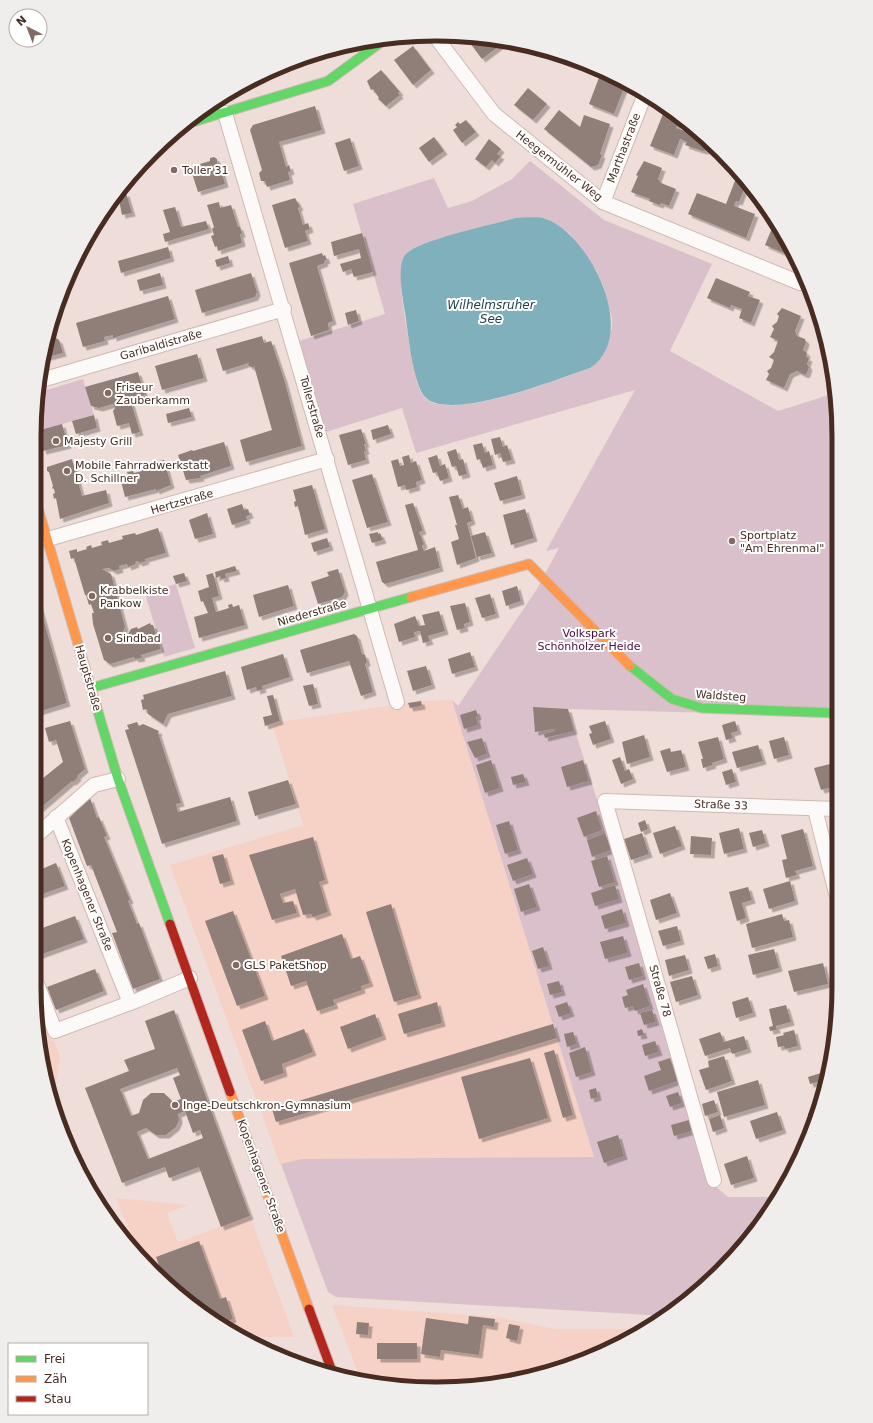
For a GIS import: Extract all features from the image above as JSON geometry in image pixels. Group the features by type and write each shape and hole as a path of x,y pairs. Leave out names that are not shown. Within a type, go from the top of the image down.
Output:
{"street":[{"name":"Heegermühler Weg","path":"439,41 494,114 604,202 801,283"},
{"path":"199,121 328,81 376,46"},
{"name":"Marthastraße","path":"604,202 643,100"},
{"name":"Tollerstraße","path":"225,113 284,309 397,702"},
{"name":"Garibaldistraße","path":"45,379 284,309"},
{"name":"Hertzstraße","path":"43,542 327,459"},
{"name":"Hauptstraße","path":"41,529 43,542 91,688 118,779"},
{"name":"Niederstraße","path":"91,688 530,564 537,571"},
{"name":"Waldsteg","path":"537,571 629,665 672,699 684,704 702,708 832,712"},
{"path":"41,832 56,817 94,785 118,779"},
{"name":"Kopenhagener Straße","path":"118,779 331,1368"},
{"name":"Straße 33","path":"605,801 832,809"},
{"name":"Straße 78","path":"605,801 714,1180"},
{"path":"815,809 832,877"},
{"name":"Kopenhagener Straße","path":"56,817 130,1003"},
{"path":"41,993 55,1031 130,1003 190,978"}],"shaded area":[{"path":"452,700 594,1157 302,1159 280,1164 170,865 303,825 272,723 421,701"},
{"path":"42,1011 60,1056 56,1084 54,1086 44,1038"},
{"path":"116,1198 188,1205 167,1213 178,1242 250,1216 294,1337 254,1337 239,1329 196,1300 176,1284 133,1239"},
{"path":"332,1305 496,1317 555,1329 634,1329 588,1352 564,1361 539,1369 488,1379 436,1382 385,1379 359,1374"}],"green space":[{"name":"Volkspark Schönholzer Heide","path":"530,161 604,220 712,264 670,351 778,411 830,395 832,436 832,708 713,713 568,709 615,856 707,1179 728,1197 771,1197 750,1227 716,1266 697,1284 655,1315 336,1297 328,1292 281,1164 301,1159 594,1157 452,700 458,706 537,589 559,548 546,551 635,390 416,453 402,408 326,432 299,341 385,314 353,204 434,178 448,208 472,201 512,179","holes":["515,218 545,218 570,234 596,270 603,285 612,318 612,329 590,368 507,396 482,402 459,405 440,404 426,399 420,389 415,375 402,296 401,277 411,250 435,240"]},
{"path":"83,379 94,415 41,430 44,391"},
{"path":"176,584 195,648 164,657 145,593"}],"water":[{"name":"Wilhelmsruher See","path":"515,218 543,218 563,229 578,244 592,264 603,287 610,311 610,333 604,353 590,368 505,396 480,402 457,405 438,404 425,397 421,391 415,372 401,285 401,267 403,260 406,254 414,248 426,243"}],"building":[{"path":"470,43 499,46 482,59"},
{"path":"413,46 431,70 413,85 394,60"},
{"path":"381,70 400,92 398,93 400,95 386,106 378,99 379,98 373,89 371,90 367,81"},
{"path":"599,76 624,89 614,114 589,104"},
{"path":"528,88 547,104 533,120 514,105"},
{"path":"315,106 322,130 279,142 286,167 289,165 291,171 288,172 290,180 267,187 265,181 261,181 259,173 262,170 250,130 253,125"},
{"path":"559,110 580,127 584,115 610,124 598,165 591,167 544,129"},
{"path":"662,112 677,123 676,128 688,132 709,150 703,151 685,145 687,142 680,139 674,155 650,146 663,114 661,114"},
{"path":"466,120 476,132 462,143 453,130 457,127 455,125 458,122 460,124"},
{"path":"434,137 444,151 429,162 419,148"},
{"path":"350,138 359,166 344,171 335,143"},
{"path":"489,139 501,149 497,154 501,156 495,163 492,160 486,167 475,159"},
{"path":"214,157 217,159 218,169 221,169 225,184 198,192 190,167 210,161 210,158"},
{"path":"644,161 662,168 658,179 661,183 676,189 669,206 661,203 660,205 649,201 650,199 631,192 638,176 636,175"},
{"path":"736,178 744,189 739,202 736,201 734,206 755,214 746,238 688,214 697,193 726,204"},
{"path":"125,193 132,213 122,215 119,201"},
{"path":"295,198 300,207 298,208 303,225 308,223 310,229 305,231 308,241 285,248 272,205"},
{"path":"219,202 220,208 231,205 238,227 240,227 242,243 218,251 217,246 215,247 211,236 214,235 212,229 214,227 207,205"},
{"path":"175,207 181,227 206,221 209,229 165,242 163,234 170,232 163,210"},
{"path":"772,228 787,254 765,245"},
{"path":"362,233 373,272 354,277 351,269 343,272 340,264 361,258 359,249 334,256 331,242"},
{"path":"168,247 171,258 121,273 118,261"},
{"path":"322,253 323,256 325,255 327,260 324,261 325,263 317,266 333,321 328,323 329,330 311,336 289,263"},
{"path":"228,256 230,263 217,267 215,260"},
{"path":"160,273 163,285 140,291 137,280"},
{"path":"251,273 257,292 255,297 202,313 195,290"},
{"path":"716,278 750,292 748,296 760,300 751,323 739,318 742,309 731,305 730,308 707,298"},
{"path":"168,296 175,319 113,338 113,335 104,337 105,341 83,347 76,323"},
{"path":"782,308 801,316 795,331 797,336 805,339 806,342 803,350 807,353 806,357 809,358 807,373 805,375 797,371 790,374 784,388 766,380 769,374 767,371 771,368 774,360 769,357 774,352 778,341 770,337 774,329 772,326 777,322 779,316 777,314"},
{"path":"356,310 359,321 348,325 345,313"},
{"path":"54,336 59,340 63,353 49,357"},
{"path":"262,336 264,343 271,341 284,379 302,446 246,462 240,440 272,430 254,366 253,368 248,365 249,363 223,371 216,349"},
{"path":"197,354 204,378 162,390 155,366"},
{"path":"138,372 145,395 130,399 140,432 132,434 129,423 117,426 113,411 115,408 113,404 99,408 91,406 85,387"},
{"path":"189,408 192,417 168,423 166,414"},
{"path":"94,415 97,428 76,434 72,421"},
{"path":"62,424 68,445 43,451 41,444 41,430"},
{"path":"388,425 391,434 373,440 371,430"},
{"path":"361,429 366,444 364,444 366,451 364,451 366,460 348,465 339,435"},
{"path":"500,437 503,447 507,445 512,460 503,462 500,453 495,455 491,439"},
{"path":"224,442 231,466 200,476 201,478 186,480 178,455"},
{"path":"482,443 485,453 489,451 493,465 483,468 480,459 477,460 473,445"},
{"path":"456,449 459,460 463,459 467,474 459,476 456,466 452,467 447,452"},
{"path":"409,455 411,463 416,461 422,480 416,482 417,487 406,490 405,485 398,487 391,461 398,459 400,466 404,465 402,457"},
{"path":"437,455 440,466 445,464 449,478 440,481 437,472 433,473 428,458"},
{"path":"72,459 82,496 106,490 109,503 60,519 56,498 54,499 53,494 55,493 54,489 52,488 53,486 49,472 47,471 47,467"},
{"path":"155,460 155,462 164,460 171,485 156,491 156,489 125,497 120,477 128,475 127,472 133,471 134,473 142,471 141,466"},
{"path":"372,474 388,522 367,528 352,480"},
{"path":"517,476 522,495 500,501 494,483"},
{"path":"312,485 325,529 305,535 298,506 295,507 294,502 296,501 293,490"},
{"path":"458,495 463,509 468,507 472,521 467,523 476,558 457,565 451,542 459,539 455,525 457,525 449,497"},
{"path":"413,503 423,531 419,532 424,544 422,546 424,551 435,547 440,568 385,584 382,582 376,562 418,550 405,505"},
{"path":"242,504 244,510 248,509 250,515 246,516 247,520 232,525 227,509"},
{"path":"525,509 534,538 511,545 503,515"},
{"path":"207,513 213,534 195,539 189,520"},
{"path":"158,528 166,553 145,559 146,561 139,563 138,561 135,562 136,564 128,567 127,564 119,566 120,569 114,571 109,568 102,569 111,574 125,627 121,636 123,637 128,634 131,629 137,627 138,629 150,623 153,625 161,649 141,655 142,658 135,659 134,657 110,664 104,660 93,624 92,613 94,613 91,604 89,605 85,595 74,558 71,559 69,551 77,549 77,552 87,549 86,547 91,545 92,548 102,545 101,542 108,540 109,543 123,539 122,536 135,533 136,535"},
{"path":"378,532 383,540 372,543 369,534"},
{"path":"485,532 492,553 477,557 471,536"},
{"path":"327,538 330,547 314,552 311,543"},
{"path":"235,566 237,571 225,574 226,578 221,579 220,576 216,578 215,572"},
{"path":"338,569 345,592 342,597 318,604 311,582 329,576 327,572"},
{"path":"184,573 187,581 176,584 173,576"},
{"path":"213,573 219,596 212,598 216,612 229,608 228,605 232,604 233,607 239,605 245,625 199,638 194,617 208,613 203,601 201,602 198,591 209,587 206,575"},
{"path":"288,585 294,606 259,617 253,595"},
{"path":"517,586 521,601 506,606 502,591"},
{"path":"490,594 496,614 482,618 475,598"},
{"path":"465,603 470,622 464,624 465,628 457,630 450,606"},
{"path":"41,611 67,703 41,711"},
{"path":"439,611 445,631 428,636 430,641 423,643 420,631 414,632 415,637 399,642 394,624 415,616 419,626 425,625 422,615"},
{"path":"354,634 357,636 362,654 365,655 367,662 365,664 373,692 361,696 349,661 307,673 300,650"},
{"path":"470,652 475,667 452,674 448,659"},
{"path":"283,654 290,677 262,686 263,689 257,691 256,687 247,690 241,667"},
{"path":"426,666 432,685 413,691 407,671"},
{"path":"225,671 232,696 168,714 163,724 148,714 147,709 143,710 141,700 144,699 143,695"},
{"path":"313,684 318,704 309,706 303,686"},
{"path":"273,695 280,721 265,726 263,717 272,715 267,696"},
{"path":"421,701 422,706 410,708 408,703"},
{"path":"533,707 568,709 574,731 545,738 544,734 555,731 554,729 535,732"},
{"path":"476,710 478,725 464,729 460,715"},
{"path":"70,721 85,769 73,782 72,781 41,808 41,780 63,762 56,740 49,742 45,728"},
{"path":"605,721 611,739 593,745 589,734 592,733 589,726"},
{"path":"735,721 738,731 731,733 733,738 726,740 722,725"},
{"path":"137,722 139,726 143,724 159,731 158,733 181,803 176,804 178,812 230,797 237,821 162,844 125,730 129,729 127,725"},
{"path":"644,735 650,757 627,764 622,742"},
{"path":"718,737 724,759 703,768 701,759 703,759 698,742"},
{"path":"784,737 789,755 774,759 769,741"},
{"path":"482,738 487,754 475,758 467,742"},
{"path":"758,745 763,761 737,768 732,752"},
{"path":"670,748 671,752 681,750 686,767 667,772 660,751"},
{"path":"620,757 625,771 629,769 633,779 621,784 612,760"},
{"path":"491,760 500,788 485,793 476,765"},
{"path":"583,760 589,781 567,787 561,767"},
{"path":"830,764 832,770 832,787 821,790 814,768"},
{"path":"732,769 736,782 726,785 722,772"},
{"path":"523,774 526,782 513,785 511,777"},
{"path":"288,780 296,804 255,816 248,792"},
{"path":"90,798 97,818 99,817 107,836 104,837 130,900 128,901 137,924 139,923 160,979 133,989 112,933 117,932 91,865 87,866 69,818"},
{"path":"596,811 602,830 584,837 577,818"},
{"path":"645,820 648,829 641,832 638,823"},
{"path":"509,821 518,850 505,854 496,825"},
{"path":"675,826 682,846 660,854 653,833"},
{"path":"739,828 744,849 724,854 719,833"},
{"path":"803,829 813,866 795,871 797,875 786,878 782,860 787,859 781,835"},
{"path":"762,830 766,843 753,847 749,833"},
{"path":"605,833 611,850 592,857 587,840"},
{"path":"642,833 649,854 631,860 624,839"},
{"path":"691,836 712,838 711,855 690,854"},
{"path":"313,837 325,880 319,882 328,912 313,917 311,914 303,915 295,889 280,894 283,903 293,901 297,913 272,920 249,855"},
{"path":"223,854 231,881 220,884 212,857"},
{"path":"607,856 615,882 599,887 591,861"},
{"path":"527,858 533,874 513,881 507,865"},
{"path":"56,863 65,886 41,895 41,869"},
{"path":"790,881 795,901 769,909 763,889"},
{"path":"529,884 537,907 521,912 514,889"},
{"path":"615,885 619,899 595,906 591,893"},
{"path":"748,887 752,900 742,903 746,918 737,921 729,892"},
{"path":"670,893 677,913 656,920 650,900"},
{"path":"391,904 418,995 394,1002 366,912"},
{"path":"622,909 626,923 605,929 601,916"},
{"path":"233,911 265,996 237,1006 205,921"},
{"path":"782,914 784,921 789,920 793,937 752,948 746,924"},
{"path":"75,916 84,939 41,955 41,929"},
{"path":"677,926 681,941 663,946 658,931"},
{"path":"342,934 351,959 360,956 370,983 361,986 362,990 333,1000 335,1005 317,1011 306,981 291,986 281,956"},
{"path":"623,936 628,953 605,959 600,942"},
{"path":"543,947 549,966 538,969 532,951"},
{"path":"774,949 779,968 753,975 748,955"},
{"path":"715,954 718,966 708,969 704,957"},
{"path":"685,955 689,970 669,976 665,960"},
{"path":"639,963 643,976 629,980 625,967"},
{"path":"823,963 828,984 794,992 788,971"},
{"path":"95,969 104,991 56,1010 47,987"},
{"path":"692,976 698,995 676,1002 670,982"},
{"path":"559,981 562,992 550,995 547,984"},
{"path":"643,984 650,1006 635,1011 633,1006 625,1008 622,997 628,995 626,990"},
{"path":"748,997 753,1013 736,1018 732,1002"},
{"path":"437,1002 442,1023 404,1034 398,1014"},
{"path":"567,1002 571,1013 559,1017 555,1006"},
{"path":"786,1005 791,1022 776,1026 777,1030 770,1031 769,1027 773,1026 769,1009"},
{"name":"Inge-Deutschkron-Gymnasium","path":"174,1010 250,1216 221,1227 199,1167 169,1178 165,1167 122,1183 85,1088 129,1071 124,1060 155,1049 145,1021","holes":["177,1068 180,1075 173,1078 181,1099 173,1102 164,1093 151,1093 143,1100 139,1113 131,1116 120,1089","185,1111 193,1133 200,1130 203,1138 148,1159 137,1132 146,1128 156,1135 166,1135 176,1127 179,1120 178,1114"]},
{"path":"652,1010 656,1022 644,1025 640,1013"},
{"path":"375,1014 383,1036 348,1049 340,1027"},
{"path":"265,1021 272,1041 304,1029 313,1052 282,1064 284,1073 261,1081 242,1030"},
{"path":"553,1024 557,1038 276,1122 272,1109"},
{"path":"642,1029 644,1035 638,1036 637,1031"},
{"path":"794,1030 798,1046 785,1049 784,1046 778,1047 776,1037"},
{"path":"573,1032 577,1044 567,1047 564,1034"},
{"path":"720,1032 724,1042 744,1036 748,1049 732,1054 730,1048 705,1056 699,1039"},
{"path":"655,1041 659,1052 645,1056 642,1045"},
{"path":"585,1047 592,1072 576,1077 569,1053"},
{"path":"554,1050 573,1115 563,1118 544,1053"},
{"path":"724,1056 732,1081 706,1090 699,1070 709,1067 708,1061"},
{"path":"530,1058 548,1118 479,1139 461,1077"},
{"path":"670,1058 678,1081 649,1091 644,1076 661,1070 658,1062"},
{"path":"822,1073 821,1081 810,1084 808,1077"},
{"path":"758,1080 765,1105 724,1117 717,1092"},
{"path":"596,1088 598,1097 591,1099 589,1090"},
{"path":"678,1092 682,1103 670,1107 666,1096"},
{"path":"714,1100 718,1112 705,1116 702,1104"},
{"path":"777,1112 783,1130 756,1139 750,1121"},
{"path":"812,1112 809,1119 808,1113"},
{"path":"720,1115 724,1128 713,1132 709,1119"},
{"path":"689,1120 692,1131 674,1136 671,1125"},
{"path":"618,1135 624,1156 604,1163 597,1142"},
{"path":"747,1156 754,1178 731,1185 724,1164"},
{"path":"199,1241 220,1299 226,1297 233,1319 227,1321 176,1284 160,1269 156,1257"},
{"path":"469,1316 495,1319 494,1327 483,1325 479,1355 441,1350 440,1357 421,1354 426,1318 468,1324"},
{"path":"357,1322 369,1323 368,1335 356,1334"},
{"path":"509,1324 520,1326 517,1341 506,1338"},
{"path":"377,1343 417,1343 417,1359 377,1359"}],"traffic: fast":[{"path":"201,120 328,81 376,46"},
{"path":"91,688 411,597"},
{"path":"630,666 672,699 702,708 832,713"},
{"path":"96,705 118,779 170,924"}],"traffic: slow":[{"path":"41,519 96,705"},
{"path":"411,597 529,564 630,666"},
{"path":"230,1092 309,1309"}],"traffic: jam":[{"path":"170,924 230,1092"},
{"path":"309,1309 331,1368"}],"place":[{"name":"Toller 31","path":"174,170"},
{"name":"Friseur Zauberkamm","path":"108,393"},
{"name":"Majesty Grill","path":"56,441"},
{"name":"Mobile Fahrradwerkstatt D. Schillner","path":"67,471"},
{"name":"Sportplatz \"Am Ehrenmal\"","path":"732,541"},
{"name":"Krabbelkiste Pankow","path":"92,596"},
{"name":"Sindbad","path":"108,638"},
{"name":"GLS PaketShop","path":"236,965"},
{"name":"Inge-Deutschkron-Gymnasium","path":"175,1105"}]}
